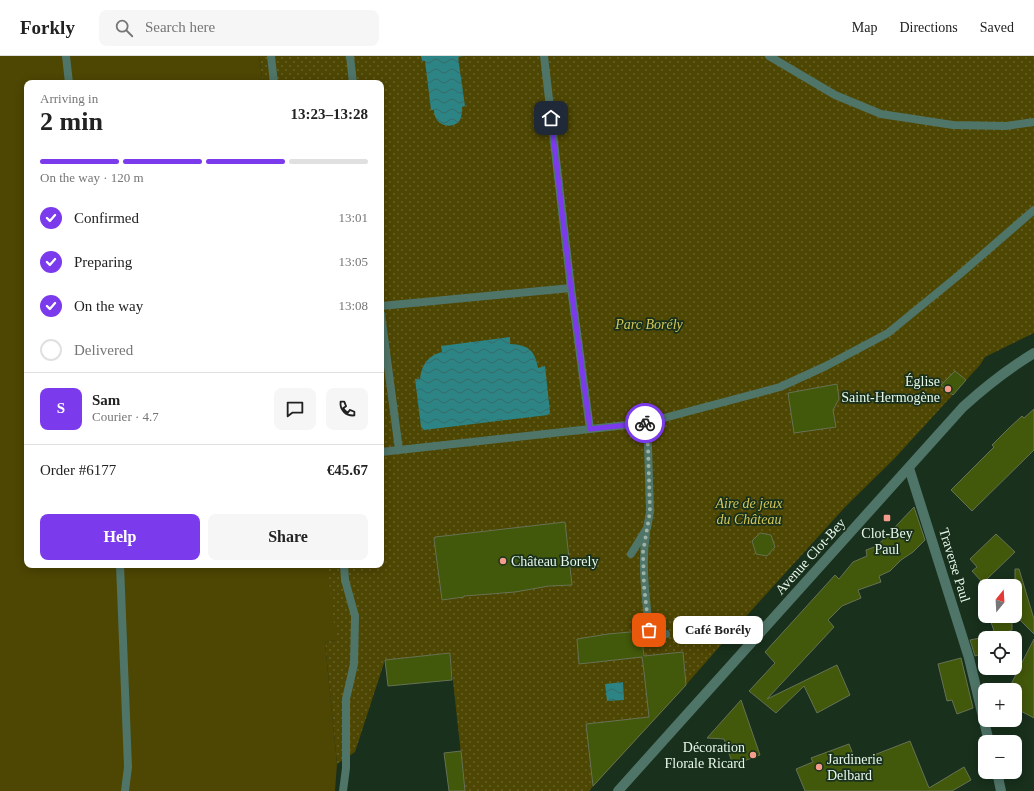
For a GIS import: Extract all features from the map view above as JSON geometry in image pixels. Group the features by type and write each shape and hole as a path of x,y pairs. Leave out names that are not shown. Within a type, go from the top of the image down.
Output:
{"street":[{"name":"Avenue Clot-Bey","path":"618,791 963,407 1013,366 1034,353"},
{"name":"Traverse Paul","path":"909,468 969,658 987,735"},
{"path":"998,779 1001,791"}],"lane":[{"path":"66,56 69,80"},
{"path":"271,56 274,80"},
{"path":"350,56 353,80"},
{"path":"544,56 571,288 590,429"},
{"path":"768,56 835,95 881,114 953,125 1006,126 1034,122"},
{"path":"384,452 645,423 780,387 826,366 888,333 959,275 1034,210"},
{"path":"384,306 571,288"},
{"path":"384,337 399,450"},
{"path":"645,423 648,446 650,512 643,552 644,586 649,630 653,636 666,634"},
{"path":"631,554 647,528"},
{"path":"120,568 128,767 125,791"},
{"path":"343,791 346,768 346,699 354,664 355,616 345,580 344,568"}],"green space":[{"path":"0,56 259,56 263,80 24,80 24,568 339,568 336,640 325,642 337,764 335,791 0,791"},
{"name":"Parc Borély","path":"259,56 1034,56 1034,333 985,357 980,365 894,459 846,506 589,791 465,791 450,654 385,660 355,752 337,764 325,642 336,640 327,568 384,568 384,80 263,80"}],"water":[{"path":"421,56 463,56 458,57 465,106 462,107 462,115 458,123 448,126 442,124 436,119 434,110 431,110 425,61 422,61"},
{"path":"510,337 510,344 526,347 533,353 538,368 545,366 550,412 548,415 424,430 421,427 415,379 420,379 422,370 429,358 442,352 441,346"},
{"path":"623,682 624,700 607,701 605,684"}],"building":[{"name":"Église Saint-Hermogène","path":"955,371 966,380 953,395 941,385"},
{"path":"837,384 839,399 833,410 836,427 794,433 788,393"},
{"path":"1034,409 1034,450 972,511 951,490 994,447 992,445 1008,429 1022,416 1024,418"},
{"path":"914,507 925,540 890,571 879,576 881,582 858,590 861,598 842,606 828,620 834,627 767,699 837,665 850,695 817,713 804,686 776,713 749,691 775,663 765,652 835,575 839,579 853,562 867,556 866,550 877,546"},
{"name":"Château Borely","path":"565,522 572,585 549,586 515,592 464,596 442,600 434,539 435,537"},
{"path":"760,533 771,535 775,547 767,556 756,554 752,541"},
{"path":"996,534 1015,552 986,579 979,579 972,571 977,567 970,559"},
{"path":"1015,569 1019,569 1022,579 1015,579"},
{"path":"1022,579 1034,619 1034,634 1022,622"},
{"path":"991,623 1012,623 1012,630 994,631"},
{"path":"641,631 644,656 683,652 686,685 593,786 586,724 649,717 642,657 579,664 577,639"},
{"path":"978,638 978,655 975,656 970,640"},
{"path":"1034,639 1034,718 1022,712 1022,683 1012,683 1016,675 1022,675 1022,663"},
{"path":"450,653 452,680 388,686 385,660"},
{"path":"961,658 973,708 957,714 952,700 947,701 938,664"},
{"path":"741,700 760,755 733,765 724,739 707,738"},
{"path":"910,741 929,788 964,767 971,780 952,791 805,791 796,769 813,762 811,758 849,744 856,762"},
{"path":"461,751 465,791 449,791 444,753"}],"way so far":[{"path":"645,423 648,446 650,512 643,552 644,586 649,630"}],"place":[{"name":"Église Saint-Hermogène","path":"948,389"},
{"name":"Clot-Bey Paul","path":"887,518"},
{"name":"Château Borely","path":"503,561"},
{"name":"Café Borély","path":"649,630"},
{"name":"Décoration Florale Ricard","path":"753,755"},
{"name":"Jardinerie Delbard","path":"819,767"}],"route":[{"path":"551,118 571,288 590,429 645,423"}],"park label":[{"name":"Aire de jeux du Château","path":"749,512"}]}
